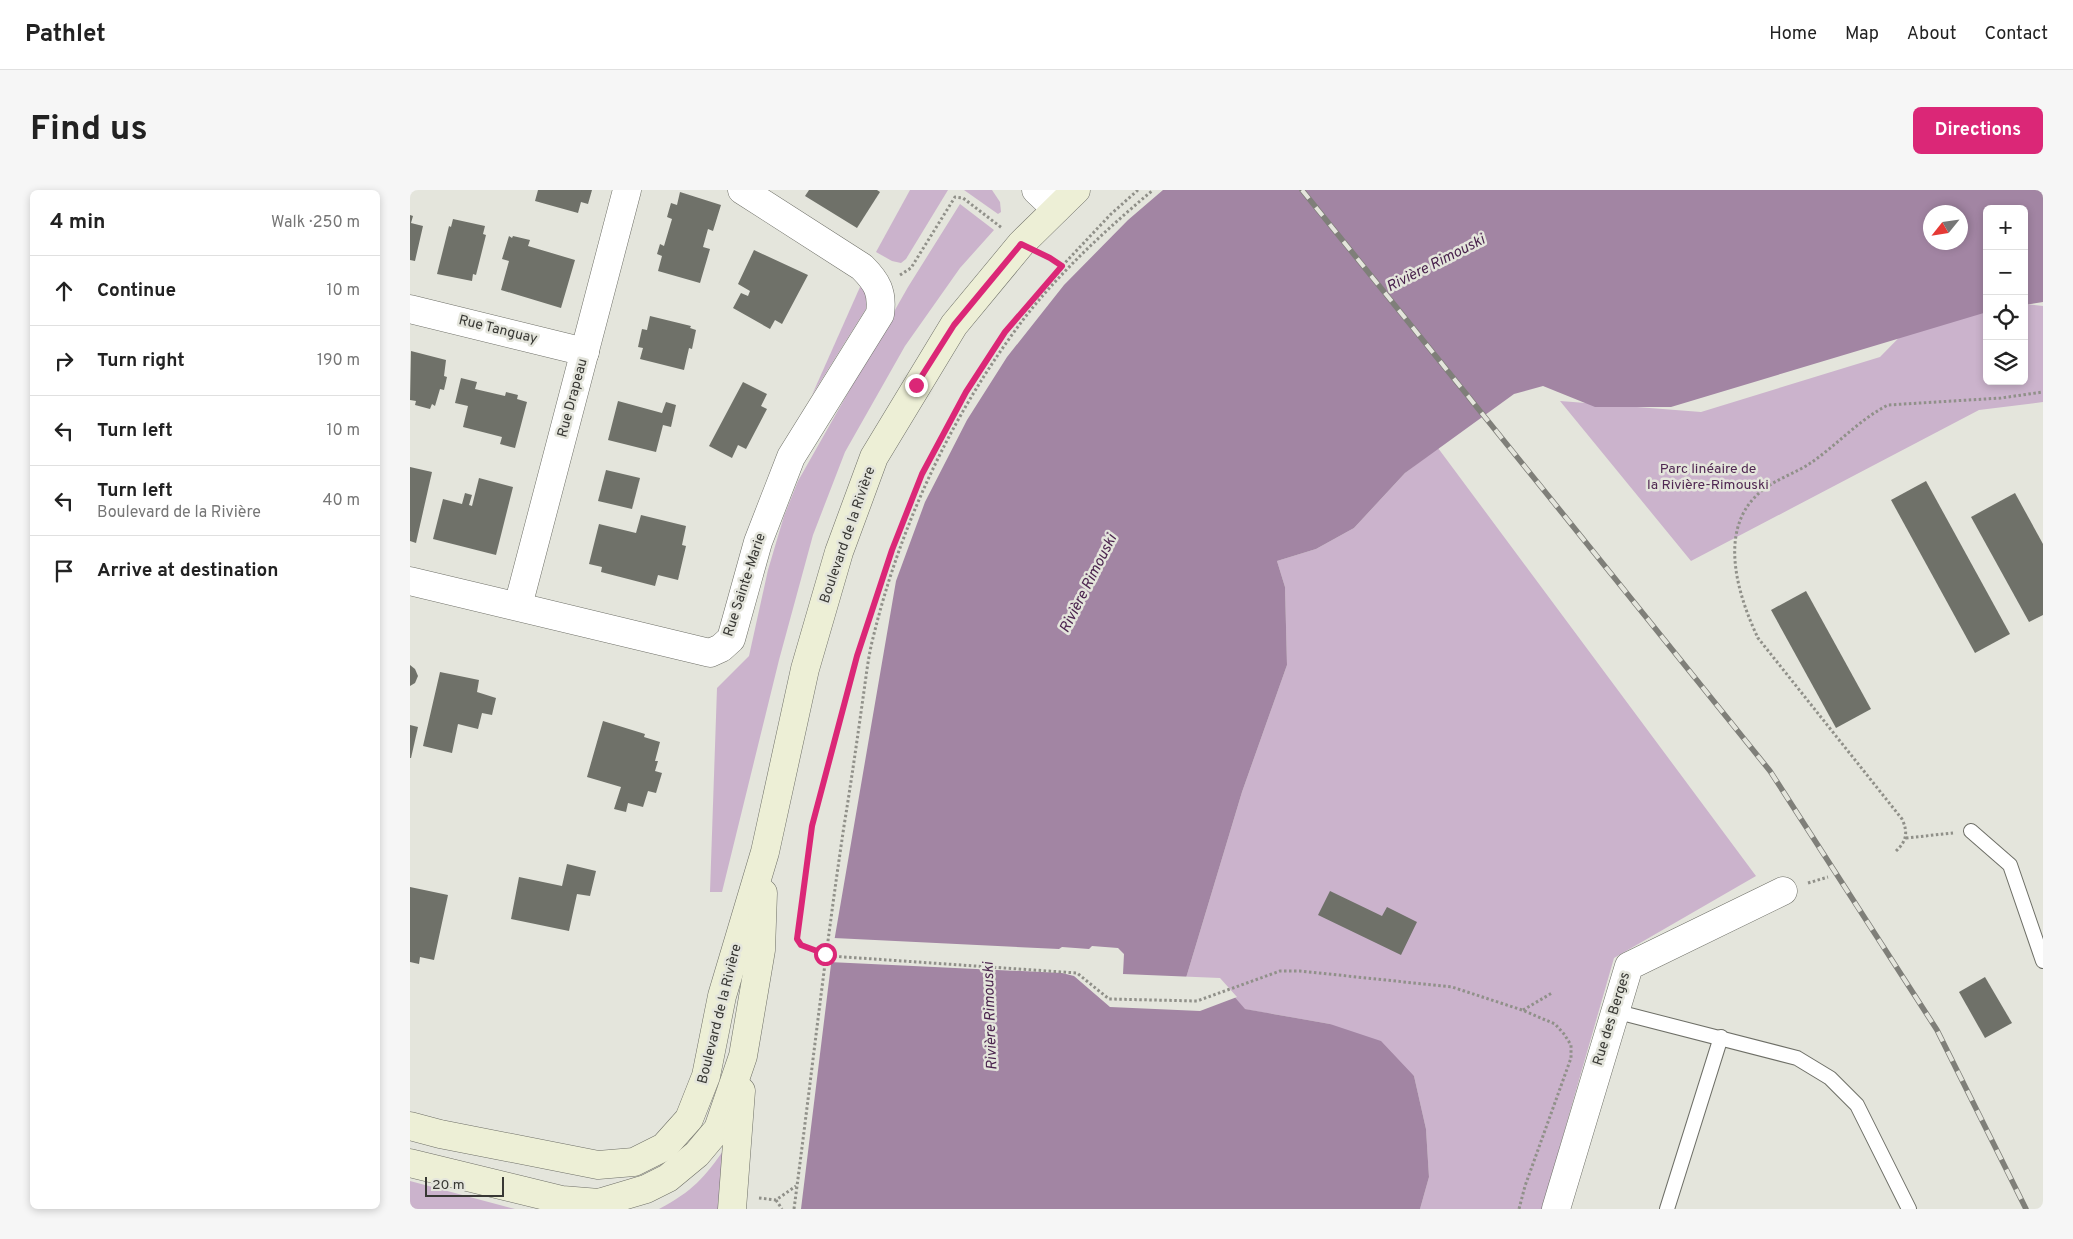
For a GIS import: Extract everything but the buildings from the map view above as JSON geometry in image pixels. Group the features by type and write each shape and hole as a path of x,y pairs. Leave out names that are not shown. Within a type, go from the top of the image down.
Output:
{"main road":[{"name":"Boulevard de la Rivière","path":"410,1126 440,1134 598,1165 634,1162 664,1147 689,1119 706,1076 722,996 765,852 805,669 839,552 874,457 954,325 1021,244 1076,190"},
{"name":"Boulevard de la Rivière","path":"410,1163 562,1200 599,1203 646,1189 668,1178 697,1154 718,1128 743,1056 761,950 765,852"},
{"path":"732,1209 743,1056"}],"street":[{"name":"Rue Drapeau","path":"518,606 627,190"},
{"path":"742,190 862,267 871,276 879,290"},
{"path":"1036,190 1056,209"},
{"name":"Rue Sainte-Marie","path":"410,581 710,653 722,648 731,639 758,542 791,456 880,314 882,302 879,290"},
{"name":"Rue Tanguay","path":"410,309 585,352"},
{"name":"Rue des Berges","path":"1556,1209 1629,966 1783,890"}],"lane":[{"path":"1971,831 2010,866 2043,961"},
{"path":"1614,1011 1797,1058 1830,1078 1857,1106 1909,1209"},
{"path":"1667,1209 1721,1037"}],"path":[{"path":"1138,190 1062,266 1005,332 966,392 922,474 892,550 857,656 812,826 797,939 801,945 827,955 1077,973 1109,998 1196,1001 1280,971 1300,971 1452,987 1522,1010 1555,1024 1571,1045 1571,1058 1525,1186 1519,1209"},
{"path":"794,1209 827,955 872,639 892,573 921,496 950,434 969,401 1028,314 1103,235 1153,190"},
{"path":"879,290 911,268 955,197 963,198 1021,244 1062,266"},
{"path":"1896,851 1902,846 1906,838 1906,828 1902,819 1758,638 1748,616 1735,559 1736,534 1741,516 1757,495 1777,481 1811,462 1874,412 1888,404 2001,398 2043,392"},
{"path":"1906,838 1971,831"},
{"path":"1522,1010 1552,993"},
{"path":"758,1198 776,1200 796,1186"},
{"path":"776,1200 782,1209"}],"green space":[{"path":"910,190 948,190 906,259 901,263 892,261 876,252"},
{"path":"964,190 992,190 1000,202 1001,212 998,214"},
{"path":"960,204 994,230 960,268 905,346 845,452 813,535 779,660 722,892 710,892 717,688 749,656 768,570 784,516 798,481 908,287"},
{"path":"860,287 865,290 869,304 812,395"},
{"name":"Parc linéaire de la Rivière-Rimouski","path":"1983,294 1983,385 2028,385 2028,304 2043,306 2043,402 1979,410 1691,561 1560,401 1701,412 1880,357 1930,306"},
{"path":"1438,448 1756,876 1614,958 1542,1209 1420,1209 1429,1177 1426,1129 1414,1076 1330,1024 1244,1009 1220,980 1186,978 1242,792 1287,665 1285,587 1277,561 1316,549 1354,528 1405,473"},
{"path":"726,1147 722,1209 659,1209 681,1196 697,1183"},
{"path":"410,1181 515,1209 410,1209"}],"water":[{"name":"Rivière Rimouski","path":"1163,190 2043,190 2043,302 2028,304 2028,205 1983,205 1983,313 1671,407 1595,407 1543,386 1514,394 1405,473 1354,528 1316,549 1277,561 1285,587 1287,665 1242,792 1186,978 1220,980 1245,1009 1330,1024 1381,1041 1414,1076 1426,1129 1429,1177 1420,1209 801,1209 833,948 896,581 925,502 967,420 1007,357 1064,285 1128,220"}],"pier":[{"path":"834,938 1059,949 1062,947 1089,949 1092,946 1118,948 1124,954 1123,974 1220,978 1237,997 1200,1011 1110,1007 1074,976 1062,973 829,962"}],"railway":[{"path":"1302,190 1770,771 1937,1030 2026,1209"}],"route":[{"path":"825,954 801,945 797,939 812,826 857,656 892,550 922,474 966,392 1005,332 1062,266 1021,244 954,325 916,385"}]}
